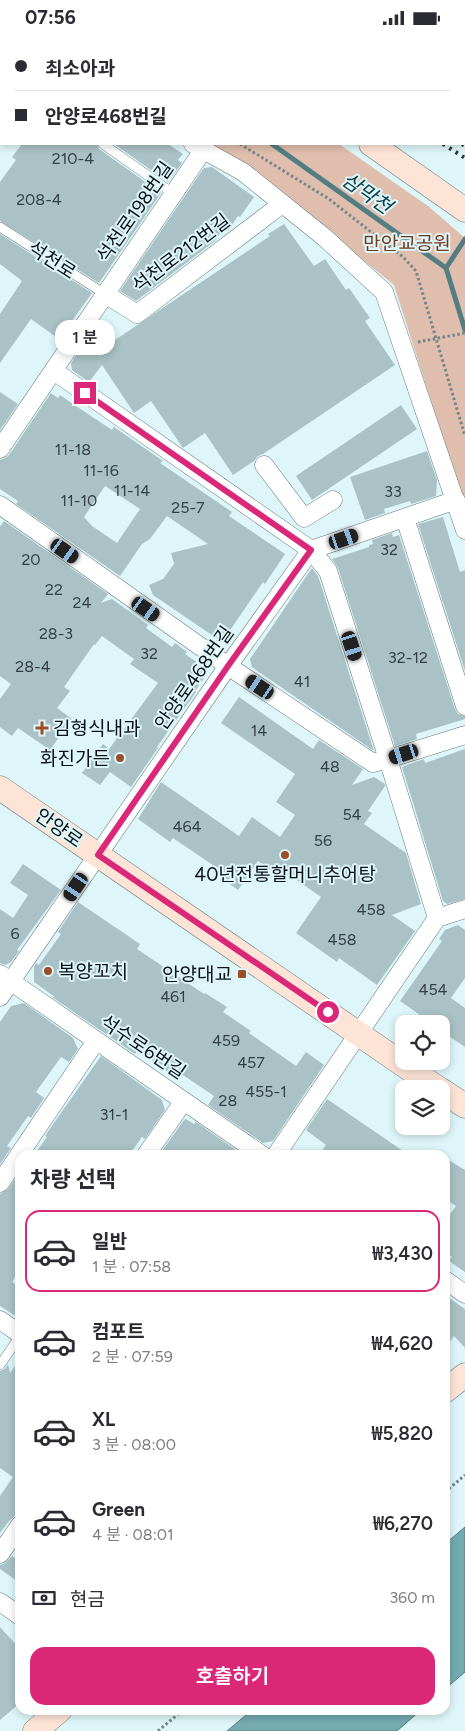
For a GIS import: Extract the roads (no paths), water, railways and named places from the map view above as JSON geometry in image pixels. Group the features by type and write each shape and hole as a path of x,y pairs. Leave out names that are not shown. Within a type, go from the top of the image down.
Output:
{"street":[{"path":"373,145 456,204"},
{"name":"석천로198번길","path":"0,449 174,194 199,147"},
{"path":"199,147 243,173 282,203 361,269 384,292 465,530"},
{"name":"석천로212번길","path":"105,294 137,314 282,203"},
{"path":"54,371 311,550 328,571 437,918"},
{"path":"264,465 304,518 333,500"},
{"path":"311,550 456,500"},
{"path":"0,505 228,666 373,763 465,735"},
{"path":"405,518 465,705"},
{"name":"안양로468번길","path":"0,997 5,978 98,855 228,666 311,550"},
{"name":"안양로","path":"0,788 427,1080"},
{"path":"279,1150 437,918 465,909"},
{"name":"석수로6번길","path":"5,978 255,1150"},
{"path":"22,1150 96,1041"},
{"name":"안양로","path":"450,1096 465,1106"},
{"path":"150,1150 184,1101"},
{"path":"0,1183 15,1161"},
{"path":"450,1284 465,1294"},
{"path":"0,1320 15,1331"},
{"path":"450,1387 465,1375"},
{"path":"0,1554 15,1532"},
{"path":"0,1602 15,1612"},
{"path":"35,1731 54,1715"}],"lane":[{"path":"104,145 174,194"},
{"name":"석천로","path":"0,227 105,294"},
{"path":"0,1365 15,1342"}],"water":[{"path":"465,1527 465,1672 450,1685 450,1540"},
{"path":"246,1715 415,1715 397,1731 227,1731"}],"waterway":[{"name":"삼막천","path":"273,145 446,268"},
{"path":"465,239 446,268 465,330"}],"railway":[{"path":"445,145 465,158"}],"place":[{"name":"김형식내과","path":"42,728"},
{"name":"화진가든","path":"120,758"},
{"name":"40년전통할머니추어탕","path":"285,855"},
{"name":"복양꼬치","path":"48,971"},
{"name":"안양대교","path":"242,974"}],"park label":[{"name":"만안교공원","path":"407,243"}]}
